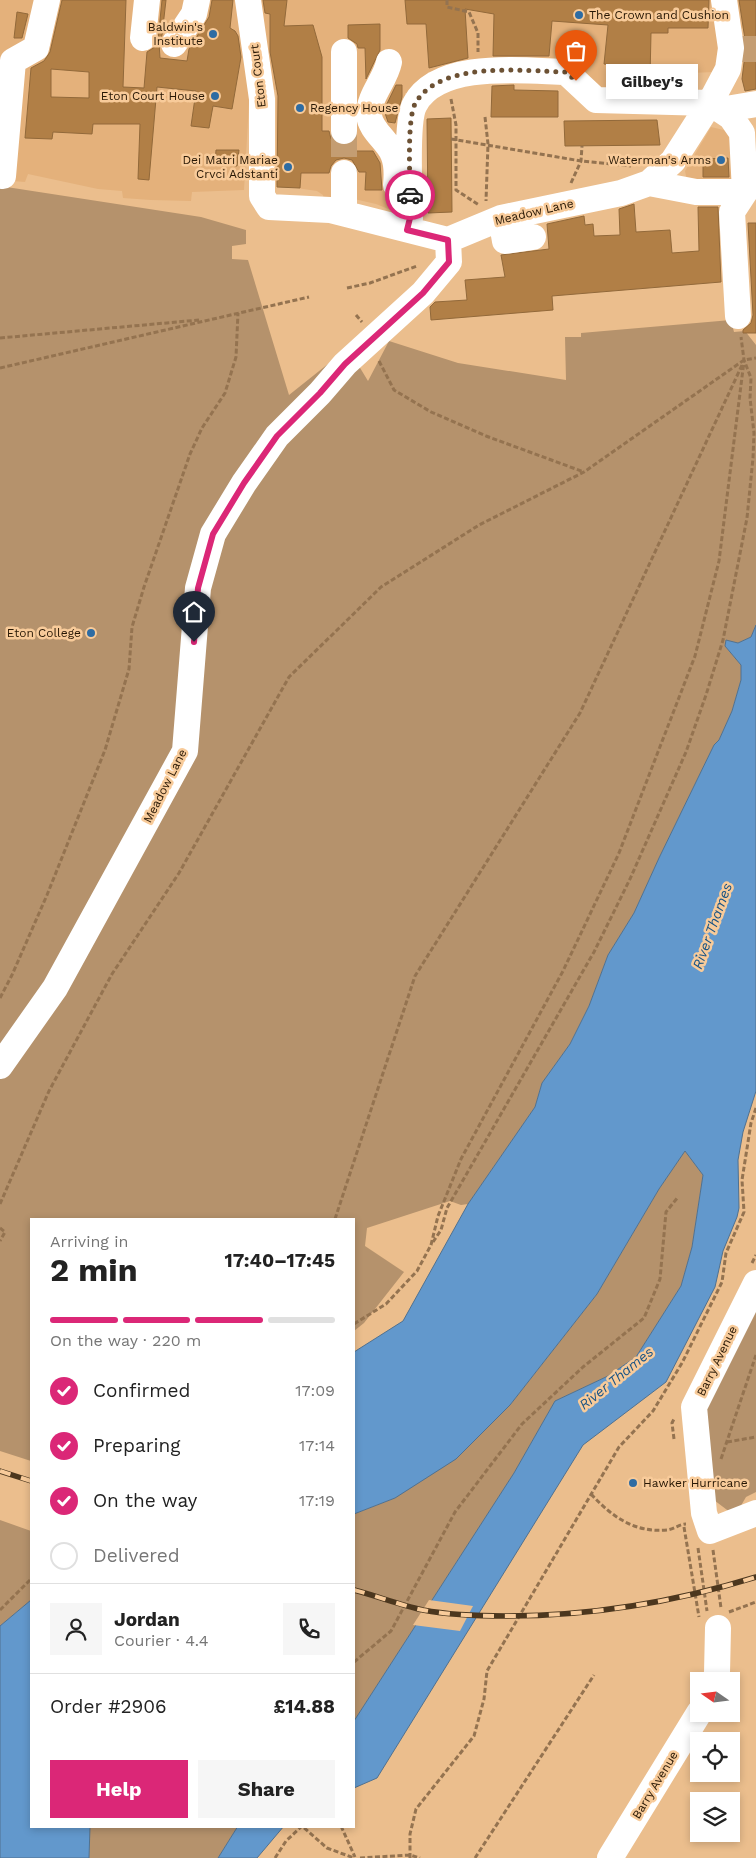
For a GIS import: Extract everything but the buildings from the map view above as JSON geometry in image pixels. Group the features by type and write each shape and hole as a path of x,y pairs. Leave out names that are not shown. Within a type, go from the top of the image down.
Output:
{"street":[{"path":"3,176 14,61 36,48 47,0"},
{"path":"143,38 147,0"},
{"path":"174,44 194,14 197,0"},
{"name":"Eton Court","path":"248,0 262,99 262,196 269,207 330,210 396,226 449,247"},
{"name":"Meadow Lane","path":"0,1066 55,988 185,752 198,588 213,534 244,483 277,436 320,393 345,364 423,293 449,262 449,247 501,218 621,193 644,185 673,161 715,107 736,48 724,0"},
{"path":"344,52 344,131"},
{"path":"389,62 386,75 370,99 369,118 393,154 397,175 395,198 396,226 410,218 410,136 414,104 435,83 445,79 498,70 566,72 596,100 715,107 756,104"},
{"path":"715,107 731,117 742,133 745,192 732,212 738,316"},
{"path":"344,173 344,214"},
{"path":"644,185 696,192 745,192"},
{"path":"501,218 505,241 533,238"},
{"name":"Barry Avenue","path":"704,1538 704,1513 694,1407 756,1283"},
{"path":"704,1538 756,1513"},
{"path":"717,1672 719,1630"},
{"name":"Barry Avenue","path":"610,1858 693,1722"}],"path":[{"path":"447,0 447,7 470,12 478,33 478,72"},
{"path":"445,79 456,125 456,190 486,209 488,144 486,117"},
{"path":"451,140 488,144 581,161 633,166 644,185"},
{"path":"560,206 581,161 582,146"},
{"path":"347,288 370,283 449,247"},
{"path":"0,368 309,298"},
{"path":"0,998 47,895 105,750 129,669 132,627 144,587 190,454 202,428 225,394 236,357 238,313"},
{"path":"356,315 374,337 379,362 394,390 432,412 468,428 584,472"},
{"path":"0,338 210,320"},
{"path":"0,1204 49,1091 112,974 179,873 289,677 381,587 479,525 584,472 744,360 756,358"},
{"path":"335,1218 415,976 580,713 744,360"},
{"path":"431,1245 438,1216 461,1159 563,971 619,852 695,656 719,561 744,360"},
{"path":"355,1323 386,1304 417,1271 441,1230 447,1208 594,952 630,879 686,752 723,640 747,518 754,433 750,398 751,378 744,360"},
{"path":"410,1856 410,1834 416,1809 474,1736 484,1699 487,1670 619,1446 653,1411 682,1363 722,1282 726,1253 744,1212 742,1180 751,1123 756,1108"},
{"path":"355,1661 391,1631 455,1512 522,1424 583,1367 644,1318 660,1279 666,1212 678,1197"},
{"path":"0,1228 5,1232 0,1241"},
{"path":"718,1468 756,1355"},
{"path":"727,1442 756,1437"},
{"path":"591,1494 607,1511 638,1529 669,1530 684,1523 701,1626 719,1630 756,1602"},
{"path":"704,1538 719,1630"},
{"path":"704,1538 708,1616 719,1630"},
{"path":"0,1610 30,1580"},
{"path":"475,1858 594,1675"},
{"path":"275,1858 286,1841 300,1828"},
{"path":"304,1828 327,1848 355,1858"},
{"path":"342,1828 355,1858"},
{"path":"360,1858 410,1856 420,1858"}],"shaded area":[{"path":"0,0 756,0 756,27 738,29 714,72 668,74 669,91 603,97 494,65 428,72 428,78 412,93 405,93 406,216 376,204 354,199 324,200 323,195 317,191 276,185 276,90 250,86 244,190 192,192 191,201 151,200 123,198 122,191 98,189 28,174 25,182 0,180"},
{"path":"711,127 728,131 734,161 735,181 688,185 685,171"},
{"path":"0,186 201,217 246,230 246,244 232,246 232,259 248,260 289,395 348,348 368,381 389,341 458,363 566,380 565,337 581,337 581,333 731,320 734,332 745,331 756,345 756,625 751,637 738,643 726,640 725,646 741,665 741,680 732,711 659,858 634,913 608,955 589,1006 570,1044 542,1083 535,1107 468,1204 461,1205 450,1201 367,1228 365,1246 404,1272 364,1323 355,1330 355,1218 30,1218 30,1461 0,1451"},
{"path":"685,1151 703,1175 692,1247 681,1286 636,1357 608,1376 555,1401 514,1473 355,1719 355,1514 395,1498 510,1405 597,1294 659,1189"},
{"path":"756,1303 756,1492 746,1497 735,1516 710,1497 706,1409"},
{"path":"0,1520 30,1531 30,1601 0,1626"},
{"path":"90,1828 237,1828 218,1858 89,1858"}],"water":[{"name":"River Thames","path":"756,625 756,1091 743,1132 738,1160 739,1208 723,1251 715,1287 666,1382 583,1445 377,1778 355,1788 355,1719 514,1473 555,1401 608,1376 636,1357 681,1286 692,1247 703,1175 685,1151 659,1189 597,1294 510,1405 456,1459 395,1498 355,1514 355,1351 403,1321 468,1204 535,1107 542,1083 570,1044 589,1006 608,955 634,913 659,858 732,711 741,680 741,665 725,646 726,640 738,643 751,637"},
{"path":"30,1601 30,1828 90,1828 89,1858 0,1858 0,1626"},
{"path":"237,1828 282,1828 257,1858 218,1858"}],"pier":[{"path":"429,1600 473,1606 460,1631 413,1625"}],"tunnel":[{"path":"740,49 756,49"},
{"path":"344,131 344,173"}],"railway":[{"path":"0,1471 30,1481"},
{"path":"355,1590 433,1612 506,1616 538,1615 633,1606 695,1594 756,1577"}],"way so far":[{"path":"410,195 410,136 414,104 435,83 456,76 498,70 566,72 576,81"}],"place":[{"name":"The Crown and Cushion","path":"579,15"},
{"name":"Baldwin's Institute","path":"213,34"},
{"name":"Gilbey's","path":"576,81"},
{"name":"Eton Court House","path":"215,96"},
{"name":"Regency House","path":"300,108"},
{"name":"Waterman's Arms","path":"721,160"},
{"name":"Dei Matri Mariae Crvci Adstanti","path":"288,167"},
{"name":"Eton College","path":"91,633"},
{"name":"Hawker Hurricane","path":"633,1483"}],"route":[{"path":"194,642 198,588 213,534 244,483 277,436 320,393 345,364 423,293 449,262 448,240 407,230 410,218 410,195"}]}
